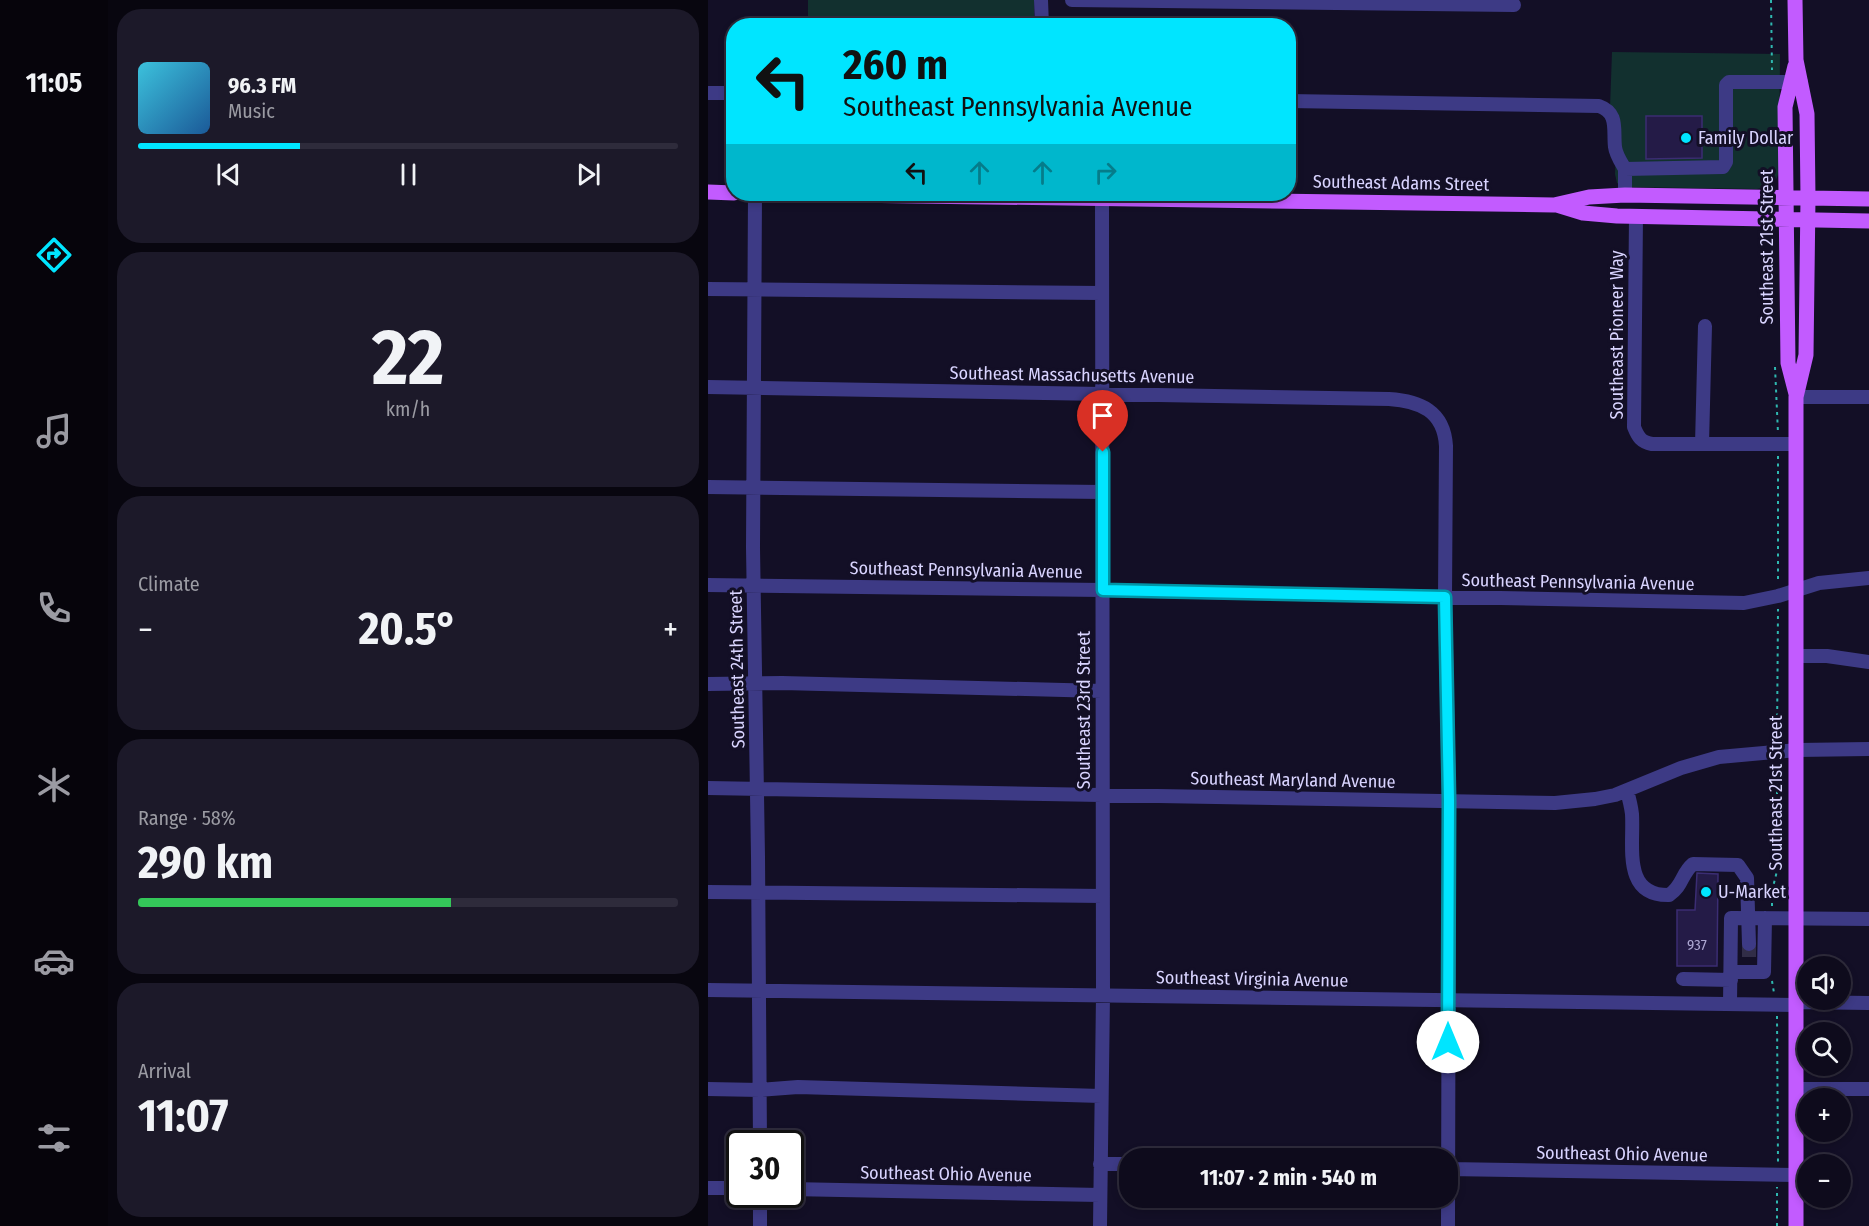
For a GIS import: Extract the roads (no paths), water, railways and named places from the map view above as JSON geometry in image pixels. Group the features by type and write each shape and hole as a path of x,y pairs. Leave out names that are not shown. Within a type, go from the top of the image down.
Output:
{"main road":[{"name":"Southeast 21st Street","path":"1795,0 1796,82 1807,114 1808,198 1806,355 1796,397"},
{"name":"Southeast 21st Street","path":"1796,82 1785,107 1788,363 1796,397 1796,1226"},
{"path":"708,192 726,193"},
{"name":"Southeast Adams Street","path":"1296,199 1554,204 1589,197 1625,195 1869,199"},
{"name":"Southeast Adams Street","path":"1554,204 1583,213 1636,216 1869,221"}],"street":[{"path":"1041,0 1042,18"},
{"path":"1072,0 1420,2 1514,5"},
{"path":"1625,169 1723,167 1726,162 1726,85 1729,82 1796,82"},
{"path":"708,93 726,93"},
{"path":"1296,101 1599,106 1605,108 1614,118 1615,150 1625,169 1625,195"},
{"name":"Southeast 24th Street","path":"755,201 753,586 759,893 760,1130"},
{"name":"Southeast 23rd Street","path":"1100,1226 1103,995 1102,201"},
{"name":"Southeast Pioneer Way","path":"1636,216 1634,427 1638,437 1645,443 1796,444"},
{"path":"708,289 1102,293"},
{"path":"1702,444 1705,326"},
{"name":"Southeast Massachusetts Avenue","path":"708,387 1389,399 1414,402 1432,412 1446,439 1445,597"},
{"path":"1796,397 1869,397"},
{"path":"708,487 1103,492"},
{"name":"Southeast Pennsylvania Avenue","path":"708,585 1103,590 1744,603 1778,596 1818,583 1869,578"},
{"path":"1445,597 1449,800 1448,1148"},
{"path":"1796,656 1827,656 1869,662"},
{"path":"708,684 782,683 1102,691"},
{"name":"Southeast Maryland Avenue","path":"708,788 1570,802 1596,799 1628,790 1696,762 1744,753 1869,749"},
{"path":"1628,790 1631,812 1632,865 1638,881 1656,895 1669,895 1682,883 1685,871 1693,864 1738,865 1747,878 1749,972"},
{"path":"708,892 1103,896"},
{"path":"1730,1004 1731,918 1869,919"},
{"path":"1683,980 1764,972 1768,918"},
{"name":"Southeast Virginia Avenue","path":"708,990 1777,1005 1869,1003"},
{"path":"708,1089 760,1090 798,1087 1101,1096"},
{"path":"1796,1089 1869,1089"},
{"path":"1100,1164 1119,1164"},
{"name":"Southeast Ohio Avenue","path":"1458,1169 1796,1175"},
{"path":"708,1188 726,1188"},
{"name":"Southeast Ohio Avenue","path":"804,1189 1100,1195"},
{"path":"760,1208 760,1226"},
{"path":"1448,1208 1448,1226"}],"tunnel":[{"path":"1749,944 1749,957"}],"place":[{"name":"Family Dollar","path":"1686,138"},
{"name":"U-Market","path":"1706,892"}]}
